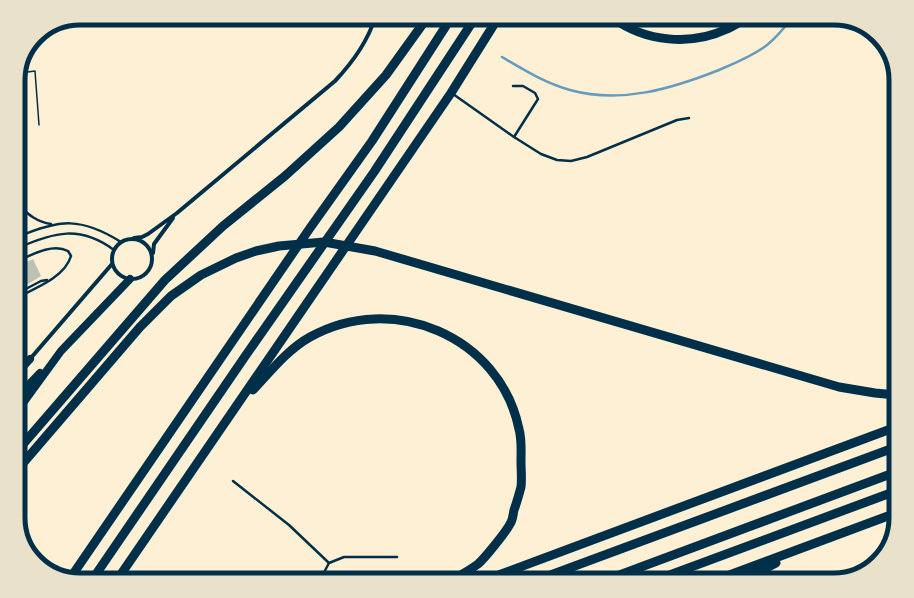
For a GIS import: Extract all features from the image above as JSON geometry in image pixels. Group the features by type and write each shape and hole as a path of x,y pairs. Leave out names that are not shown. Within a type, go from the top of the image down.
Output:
{"highway":[{"path":"25,442 165,280 223,226 285,176 344,121 386,74 422,25"},
{"path":"74,573 310,228 372,141 447,25"},
{"path":"97,573 246,355 374,172 470,25"},
{"path":"122,573 451,93 494,25"},
{"path":"624,25 643,34 667,39 686,40 716,33 735,25"},
{"path":"25,461 140,327 171,296 201,275 236,258 272,248 306,243 324,242 375,250 832,385 860,391 889,394"},
{"path":"226,422 286,354 309,338 338,325 370,319 397,319 428,327 460,342 478,356 492,371 511,404 521,438 521,486 511,524 479,563 463,573"},
{"path":"504,573 889,430"},
{"path":"556,573 889,450"},
{"path":"625,573 889,475"},
{"path":"675,573 889,494"},
{"path":"735,573 889,516"},
{"path":"757,573 808,546"}],"main road":[{"path":"25,389 130,279"},
{"path":"25,400 61,351"},
{"path":"25,364 30,359"}],"street":[{"path":"177,213 154,244 152,264 149,271 144,276 137,279 130,279 119,274 112,264 112,257 114,250 121,242 148,234 177,213 335,81 350,66 363,47 373,25"},
{"path":"134,238 141,240 146,244 151,250 153,257"},
{"path":"30,359 112,264"}],"lane":[{"path":"513,86 523,86 535,93 538,99 514,137"},
{"path":"451,93 514,137 542,154 557,160 571,161 587,157 676,120 689,118"},
{"path":"25,211 31,217 41,222 54,224 81,224 96,228 121,242"},
{"path":"25,234 54,224"},
{"path":"25,245 50,236 80,234 94,237 114,250"},
{"path":"25,258 57,247 68,251 71,256 65,267 49,280 25,293"},
{"path":"25,289 41,281 49,280"},
{"path":"25,359 30,359"},
{"path":"233,481 289,525 329,563"},
{"path":"324,573 329,563 344,556 397,556"}],"path":[{"path":"26,72 35,71 39,125"}],"building":[{"path":"33,259 41,276 25,286 25,263"}],"waterway":[{"path":"502,57 543,80 570,90 589,94 627,95 683,83 738,62 762,49 771,42 786,25"}]}
